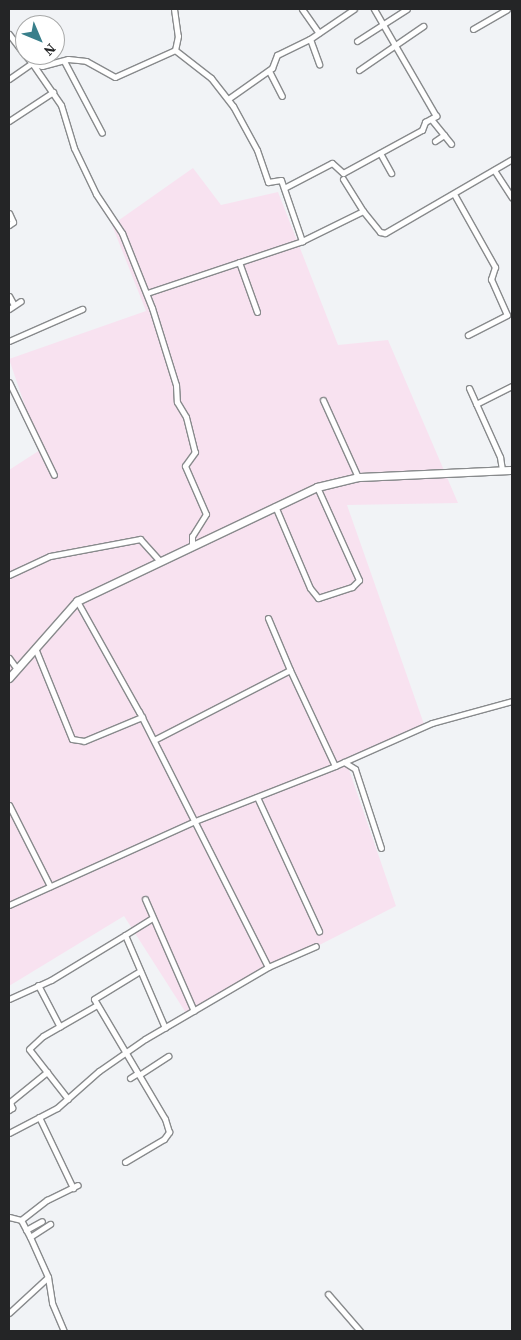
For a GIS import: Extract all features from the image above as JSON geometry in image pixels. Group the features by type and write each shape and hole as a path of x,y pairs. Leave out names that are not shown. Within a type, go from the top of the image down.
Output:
{"street":[{"path":"175,9 178,36 175,50"},
{"path":"302,9 319,33"},
{"path":"228,99 269,71 278,55 310,39 354,9"},
{"path":"284,188 332,163 343,173 422,130 424,124 436,114 374,9"},
{"path":"357,41 383,22 407,9"},
{"path":"473,29 507,9"},
{"path":"359,70 397,46 423,26"},
{"path":"310,39 319,64"},
{"path":"65,60 86,61 115,77 175,50"},
{"path":"175,50 211,78 228,99 246,128 268,182 281,180 302,241"},
{"path":"65,62 102,133"},
{"path":"9,79 30,65"},
{"path":"33,65 53,92 96,194 122,233 147,293 176,385 176,402 186,417 195,452 185,466 206,514 192,536 192,546"},
{"path":"269,71 282,96"},
{"path":"9,121 53,92"},
{"path":"431,119 451,144"},
{"path":"435,141 444,135"},
{"path":"380,153 391,173"},
{"path":"343,179 363,212 380,232 385,233 512,159"},
{"path":"494,170 512,198"},
{"path":"454,194 480,235 495,266 491,279 507,315 468,335"},
{"path":"147,293 302,241 363,212"},
{"path":"9,213 13,222 9,225"},
{"path":"239,262 257,312"},
{"path":"9,296 14,305"},
{"path":"9,309 21,301"},
{"path":"9,341 82,310"},
{"path":"9,384 54,475"},
{"path":"476,404 512,386"},
{"path":"468,388 502,470"},
{"path":"323,400 358,477"},
{"path":"9,678 77,601 317,487 358,477 512,470"},
{"path":"275,506 310,588 318,598 352,587 359,580 317,487"},
{"path":"9,575 50,556 140,539 160,561"},
{"path":"77,601 142,717 268,967"},
{"path":"268,618 335,766"},
{"path":"35,648 72,740 84,741 142,717"},
{"path":"9,658 17,668"},
{"path":"154,740 290,670"},
{"path":"9,905 195,821 335,766 432,723 512,701"},
{"path":"344,762 355,769 381,848"},
{"path":"257,797 319,930"},
{"path":"9,805 50,886"},
{"path":"145,899 194,1010"},
{"path":"9,999 38,985 152,918"},
{"path":"125,935 165,1028"},
{"path":"9,1133 68,1099 99,1071 194,1010 268,967 316,946"},
{"path":"125,1162 164,1140 169,1132 94,999 140,971"},
{"path":"38,985 60,1027"},
{"path":"68,1099 29,1049 60,1027 97,1005"},
{"path":"130,1078 168,1056"},
{"path":"9,1110 12,1108 10,1102 47,1072"},
{"path":"21,1220 47,1200 76,1186 39,1117"},
{"path":"9,1217 21,1220 30,1237 48,1277 52,1303 64,1331"},
{"path":"26,1230 42,1221"},
{"path":"30,1237 50,1224"},
{"path":"9,1313 48,1277"},
{"path":"328,1294 360,1331"}],"shaded area":[{"path":"193,168 221,205 278,192 338,345 388,340 458,503 347,505 425,727 346,761 396,906 186,1013 124,916 9,986 9,470 40,450 9,359 146,311 112,225"}]}
